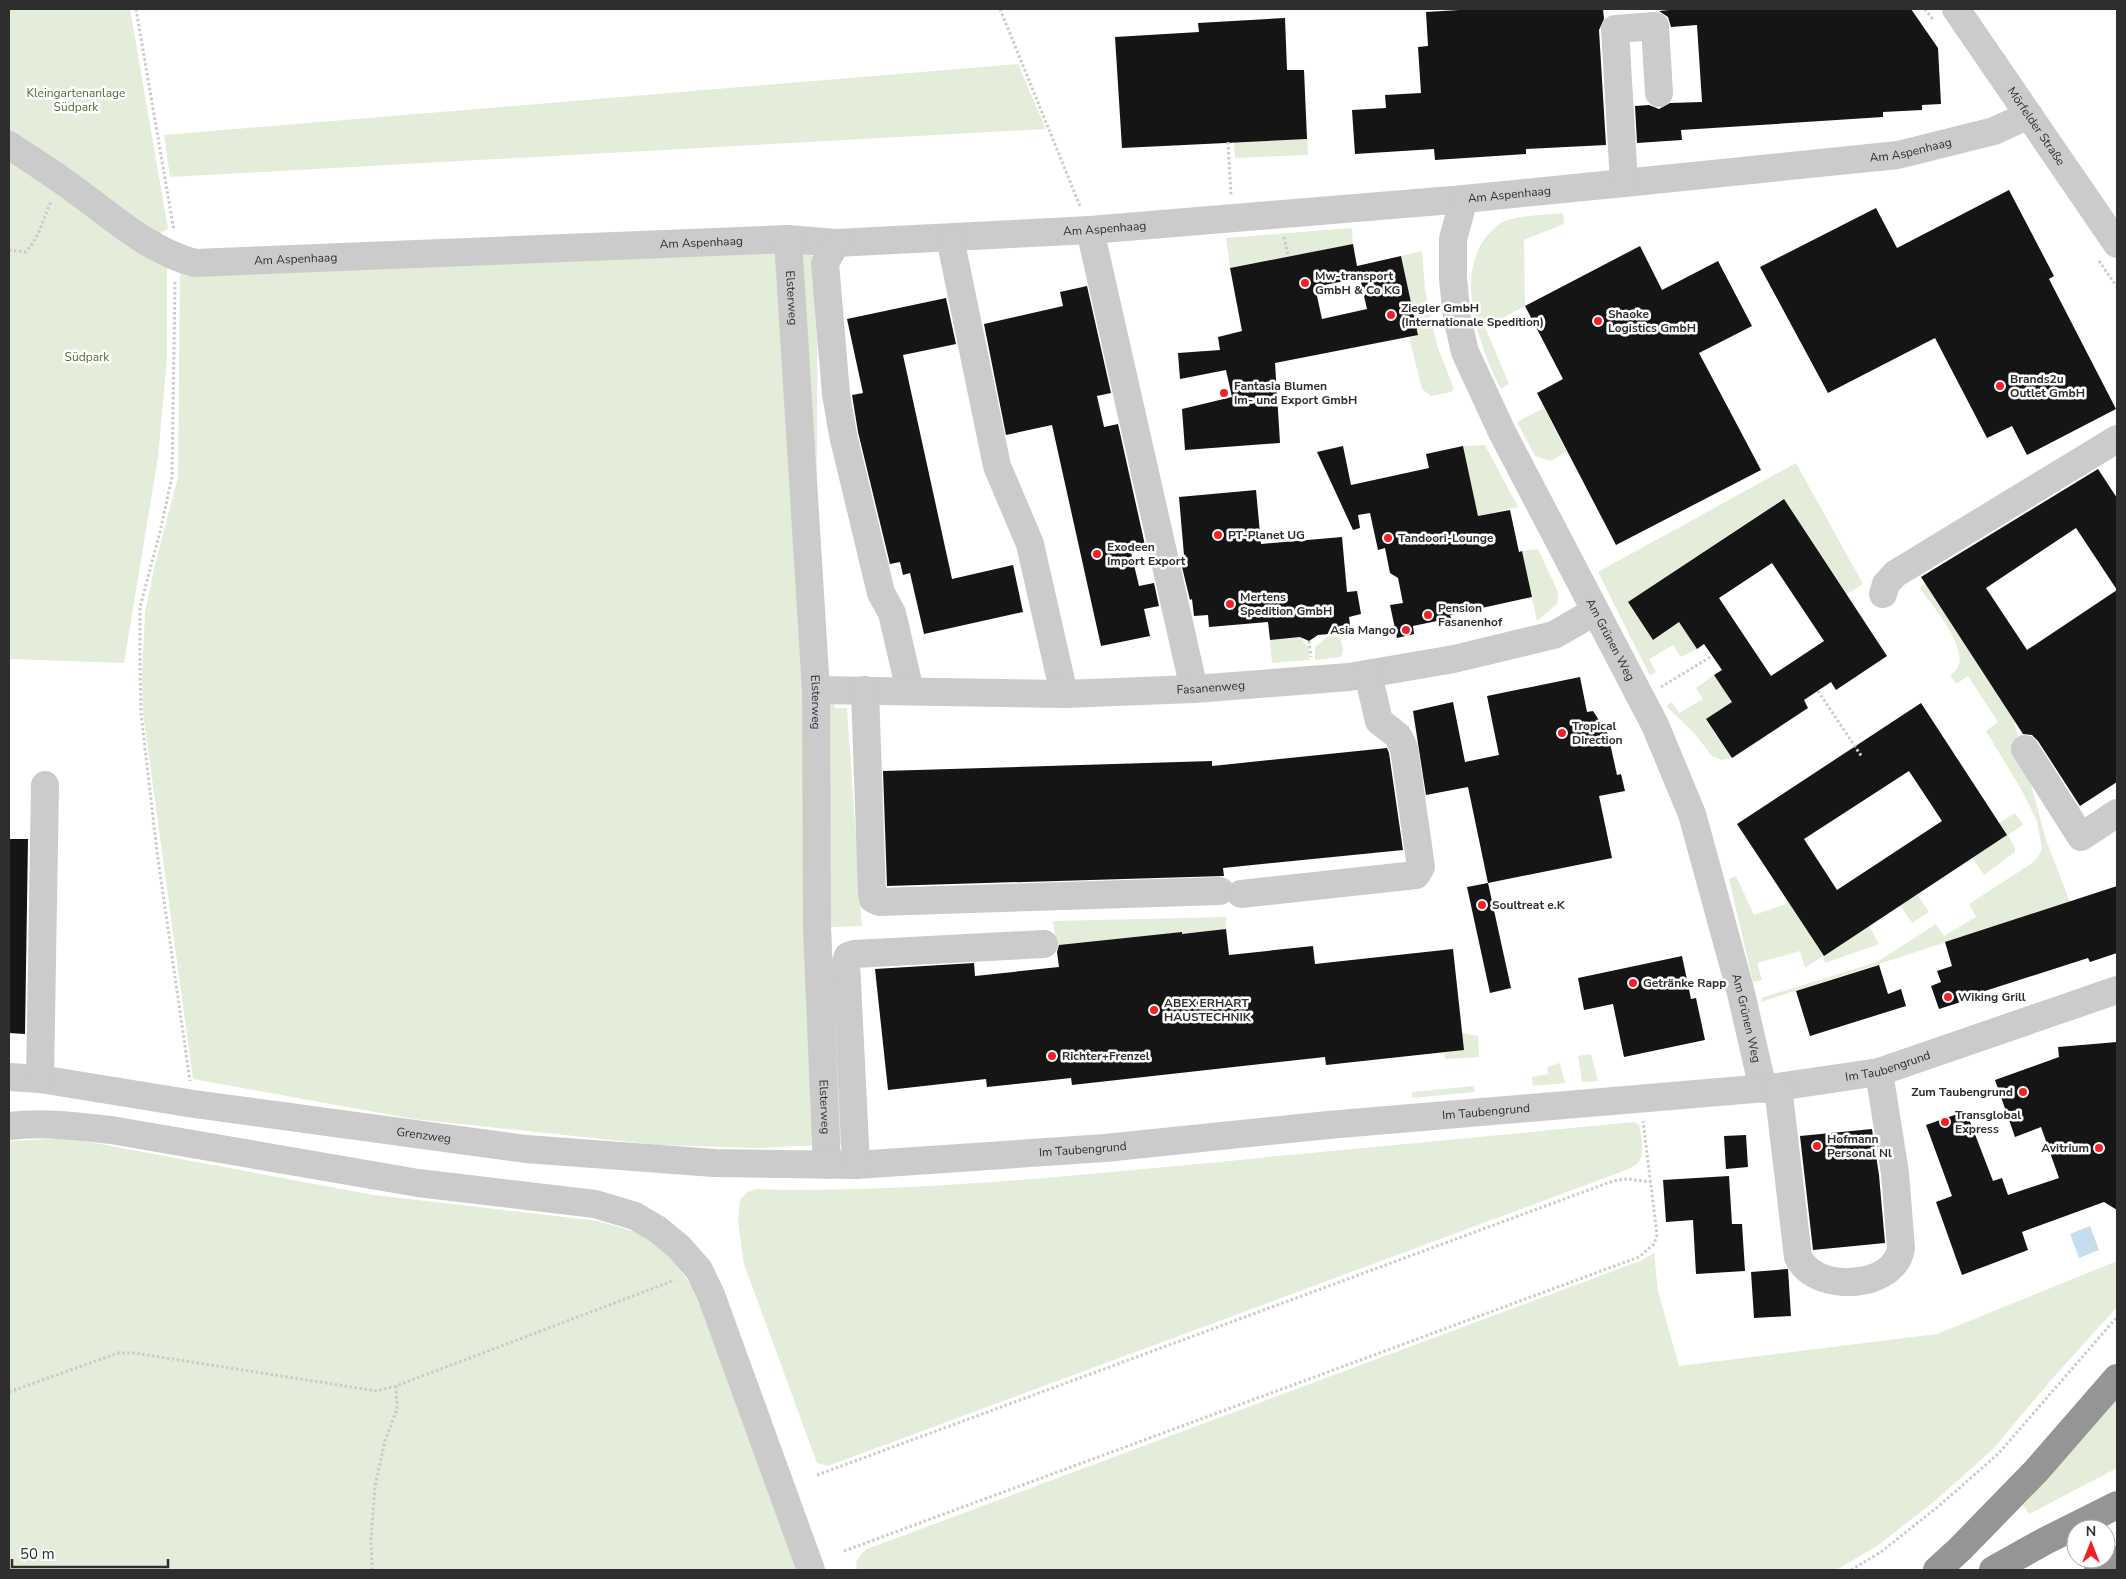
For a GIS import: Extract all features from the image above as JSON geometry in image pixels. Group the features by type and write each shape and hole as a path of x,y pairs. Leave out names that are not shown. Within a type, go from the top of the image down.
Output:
{"highway":[{"path":"1937,1570 2036,1471 2117,1378"},
{"path":"1993,1570 2045,1541 2117,1505"},
{"path":"2098,1570 2117,1560"}],"street":[{"name":"Mörfelder Straße","path":"1956,9 2117,244"},
{"path":"1624,183 1615,29 1655,26 1659,93"},
{"name":"Am Aspenhaag","path":"9,145 66,183 149,244 174,258 195,263 788,239 836,243 1090,230 1464,199 1898,155 1994,131 2029,115"},
{"name":"Am Grünen Weg","path":"1464,199 1453,239 1453,280 1457,317 1465,352 1502,432 1654,725 1688,805 1703,848 1741,992 1770,1088 1798,1257 1802,1266 1816,1277 1841,1282 1855,1282 1878,1276 1892,1267 1898,1259 1902,1248 1895,1173 1879,1072"},
{"path":"1090,230 1194,689"},
{"path":"950,238 997,466 1030,544 1064,694"},
{"name":"Elsterweg","path":"788,239 816,690 817,929 841,1165"},
{"path":"836,243 825,263 836,394 843,435 881,593 892,613 910,691"},
{"path":"1883,594 1886,584 1895,574 2117,439"},
{"name":"Fasanenweg","path":"816,690 1064,694 1194,689 1368,674 1454,660 1554,635 1594,612"},
{"path":"865,690 872,894 874,899 879,902 1230,892 1416,875 1419,871 1421,867 1404,748 1398,736 1379,721 1368,674"},
{"path":"2024,749 2081,837 2117,814"},
{"path":"40,1079 45,785"},
{"path":"841,1165 846,962 848,956 854,954 1044,944"},
{"name":"Im Taubengrund","path":"841,1165 1105,1148 1319,1126 1770,1088 1879,1072 2117,990"},
{"name":"Grenzweg","path":"9,1076 40,1079 194,1104 526,1149 714,1163 841,1165"},
{"path":"9,1126 34,1123 62,1124 111,1130 418,1183 595,1204 636,1216 657,1228 679,1247 699,1270 712,1295 811,1570"}],"path":[{"path":"136,9 173,226 174,258 172,477 140,607 141,713 157,852 194,1104"},
{"path":"1000,9 1090,230"},
{"path":"1228,142 1232,218"},
{"path":"9,250 25,252 31,246 52,200 66,183"},
{"path":"1641,699 1712,656"},
{"path":"1818,691 1862,757"},
{"path":"844,1551 1639,1257 1654,1244 1657,1235 1640,1098"},
{"path":"817,1475 1613,1181 1627,1178 1650,1182"},
{"path":"9,1392 118,1353 134,1353 377,1391 396,1386 699,1270"},
{"path":"1851,1570 1888,1546 1940,1505 1998,1454 2117,1317"},
{"path":"372,1570 371,1539 375,1486 385,1441 397,1409 396,1386"}],"green space":[{"name":"Kleingartenanlage Südpark","path":"9,9 130,9 168,229 155,236 9,135"},
{"path":"1018,64 1046,129 170,177 164,135"},
{"path":"1307,139 1308,155 1235,158 1234,142"},
{"name":"Südpark","path":"9,155 167,264 167,358 158,457 124,663 9,659"},
{"path":"1563,213 1564,224 1524,240 1525,306 1485,327 1509,384 1501,389 1485,354 1474,313 1471,292 1472,272 1477,254 1486,237 1503,222 1524,217"},
{"path":"1352,228 1353,244 1230,268 1226,238"},
{"path":"802,247 818,262 816,591 819,700 834,701 835,708 847,708 862,926 831,927 841,1144 757,1148 658,1145 413,1119 193,1079 143,713 142,672 145,612 155,564 178,477 180,271"},
{"path":"1422,251 1425,290 1437,345 1454,389 1451,392 1431,396 1422,389 1409,337 1418,334 1401,256"},
{"path":"1544,408 1567,452 1550,461 1535,456 1517,422"},
{"path":"1485,445 1518,507 1478,516 1463,446"},
{"path":"1796,463 1863,584 1846,595 1783,499 1628,602 1653,640 1679,622 1697,649 1681,657 1673,645 1649,659 1656,672 1650,676 1598,572"},
{"path":"1538,549 1558,592 1557,604 1537,621 1522,551"},
{"path":"1925,583 2013,717 2046,840 2070,902 1761,1002 1761,998 1877,962 1936,924 1944,936 1976,917 1969,904 2035,861 2042,849 2037,821 2020,787 1986,731 1998,722 1968,676 1956,684 1950,675 1958,667 1960,659 1958,648 1947,626 1920,588"},
{"path":"1340,636 1343,651 1341,657 1315,660 1315,647 1327,637"},
{"path":"1301,637 1309,647 1309,660 1272,663 1270,640"},
{"path":"1714,675 1732,702 1706,720 1732,758 1722,760 1712,756 1694,733 1666,706 1672,702 1679,713 1703,699 1696,688"},
{"path":"2015,813 2023,825 2008,835 2015,848 2015,852 1984,875 1972,857 2007,835 1999,823"},
{"path":"1736,876 1754,915 1789,903 1824,956 1869,926 1879,944 1825,963 1823,956 1805,968 1800,951 1757,963 1762,980 1753,982 1729,879"},
{"path":"1917,894 1929,912 1912,923 1900,905"},
{"path":"1226,917 1226,929 1057,946 1053,921"},
{"path":"1462,1033 1478,1036 1479,1057 1445,1059 1444,1052 1464,1050"},
{"path":"1591,1054 1598,1081 1582,1082 1578,1056"},
{"path":"1560,1063 1565,1083 1533,1086 1532,1077 1548,1074 1547,1067"},
{"path":"1474,1086 1475,1092 1412,1098 1412,1092"},
{"path":"1634,1122 1639,1125 1642,1152 1639,1161 1631,1168 828,1466 817,1463 744,1264 738,1221 740,1200 747,1192 756,1189 861,1189 966,1184"},
{"path":"68,1138 374,1195 598,1221 639,1233 672,1258 697,1294 800,1570 9,1570 9,1141"},
{"path":"1654,1253 1658,1291 1679,1366 1937,1334 2117,1261 2117,1307 2052,1379 1992,1450 1936,1500 1877,1546 1836,1570 857,1570 857,1561 867,1549 1640,1261"},
{"path":"2117,1398 2117,1468 2029,1514 2023,1505"}],"water":[{"path":"2090,1226 2099,1250 2079,1258 2070,1234"}],"building":[{"path":"1476,9 1603,9 1604,19 1599,30 1606,145 1526,149 1526,154 1435,160 1434,149 1355,154 1352,110 1386,108 1385,95 1421,93 1418,47 1428,46 1426,12"},
{"path":"1680,9 1911,9 1938,48 1941,104 1922,105 1922,110 1883,112 1883,117 1681,130 1682,140 1637,143 1635,106 1649,105 1659,109 1670,103 1702,102 1697,25 1671,27 1668,17 1659,11"},
{"path":"1285,18 1287,70 1304,70 1307,139 1122,148 1115,37 1199,32 1198,23"},
{"path":"2009,190 2054,276 2049,279 2116,409 2027,455 2012,426 1987,438 1935,338 1828,393 1760,267 1876,208 1897,248"},
{"path":"1353,244 1357,266 1401,256 1418,335 1275,363 1280,443 1185,450 1182,409 1232,397 1226,370 1180,379 1178,353 1220,350 1218,337 1242,331 1230,268","holes":["1359,274 1367,309 1322,319 1315,287 1359,278"]},
{"path":"1640,246 1662,290 1718,261 1752,326 1699,353 1761,470 1616,545 1537,393 1563,379 1525,306"},
{"path":"1087,286 1111,393 1097,396 1104,427 1118,424 1145,545 1130,548 1139,586 1154,583 1159,606 1144,609 1150,636 1101,646 1052,425 1006,435 984,324 1063,306 1060,292"},
{"path":"946,298 956,344 903,355 952,579 1013,565 1023,612 924,634 910,573 903,575 900,562 890,564 858,432 852,395 863,393 847,319"},
{"path":"1343,446 1351,485 1429,468 1426,454 1463,446 1478,516 1510,510 1519,552 1522,551 1532,597 1450,615 1451,618 1413,626 1414,634 1397,638 1390,605 1403,603 1398,578 1390,573 1385,548 1378,550 1370,513 1358,515 1360,528 1353,530 1317,452"},
{"path":"2098,469 2117,498 2117,590 2117,782 2080,806 2038,741 2032,735 2023,734 1921,577","holes":["2076,528 2117,590 2027,650 1986,588"]},
{"path":"1256,490 1261,544 1342,537 1347,592 1357,591 1361,614 1349,617 1351,632 1318,635 1309,641 1300,637 1270,640 1268,622 1209,627 1208,615 1194,616 1192,599 1190,600 1182,567 1185,567 1179,497"},
{"path":"1784,499 1887,656 1836,690 1831,682 1804,700 1808,708 1732,758 1706,719 1732,702 1714,675 1722,670 1704,644 1697,649 1679,622 1653,640 1628,602","holes":["1772,563 1824,641 1771,676 1719,598"]},
{"path":"1580,677 1587,712 1593,711 1608,734 1617,775 1621,774 1625,791 1599,796 1612,858 1488,883 1468,787 1426,795 1413,711 1453,702 1465,762 1499,755 1487,696"},
{"path":"1921,703 2007,835 1824,956 1737,824","holes":["1909,771 1942,821 1837,890 1804,839"]},
{"path":"1387,748 1403,850 1223,868 1224,876 887,886 883,771 1212,761 1212,766"},
{"path":"9,839 28,839 25,1034 9,1033"},
{"path":"1488,883 1511,988 1490,993 1467,887"},
{"path":"2117,886 2117,953 2090,962 2088,958 1963,998 1964,1001 1939,1009 1931,986 1941,982 1937,971 1952,966 1945,942"},
{"path":"1226,929 1229,955 1313,946 1315,964 1453,949 1464,1050 1326,1065 1325,1057 1072,1085 1071,1078 987,1087 986,1079 888,1090 875,969 974,963 975,976 1059,967 1057,952 1059,945"},
{"path":"1682,956 1691,999 1696,998 1705,1040 1624,1057 1613,1004 1584,1010 1578,978"},
{"path":"1879,965 1888,994 1901,989 1906,1006 1810,1036 1796,991"},
{"path":"2117,1042 2117,1210 2104,1202 2022,1232 2028,1250 1962,1275 1936,1202 1952,1196 1926,1125 1966,1111 1993,1181 2002,1178 2008,1195 2059,1178 2041,1127 2015,1137 1995,1080 2059,1057 2058,1047"},
{"path":"1872,1129 1879,1175 1885,1243 1813,1250 1800,1136"},
{"path":"1746,1135 1748,1167 1726,1169 1724,1136"},
{"path":"1729,1176 1732,1224 1742,1224 1745,1271 1696,1274 1693,1220 1666,1222 1663,1180"},
{"path":"1788,1269 1791,1316 1754,1318 1751,1272"}],"place":[{"name":"Mw-transport GmbH & Co KG","path":"1305,283"},
{"name":"Ziegler GmbH (Internationale Spedition)","path":"1391,315"},
{"name":"Shaoke Logistics GmbH","path":"1598,321"},
{"name":"Brands2u Outlet GmbH","path":"2000,386"},
{"name":"Fantasia Blumen Im- und Export GmbH","path":"1224,393"},
{"name":"PT-Planet UG","path":"1218,535"},
{"name":"Tandoori-Lounge","path":"1388,538"},
{"name":"Exodeen Import Export","path":"1097,554"},
{"name":"Mertens Spedition GmbH","path":"1230,604"},
{"name":"Pension Fasanenhof","path":"1428,615"},
{"name":"Asia Mango","path":"1406,630"},
{"name":"Tropical Direction","path":"1562,733"},
{"name":"Soultreat e.K","path":"1482,905"},
{"name":"Getränke Rapp","path":"1633,983"},
{"name":"Wiking Grill","path":"1948,997"},
{"name":"ABEX ERHART HAUSTECHNIK","path":"1154,1010"},
{"name":"Richter+Frenzel","path":"1052,1056"},
{"name":"Zum Taubengrund","path":"2023,1092"},
{"name":"Transglobal Express","path":"1945,1122"},
{"name":"Hofmann Personal Nl","path":"1817,1146"},
{"name":"Avitrium","path":"2099,1148"}]}
